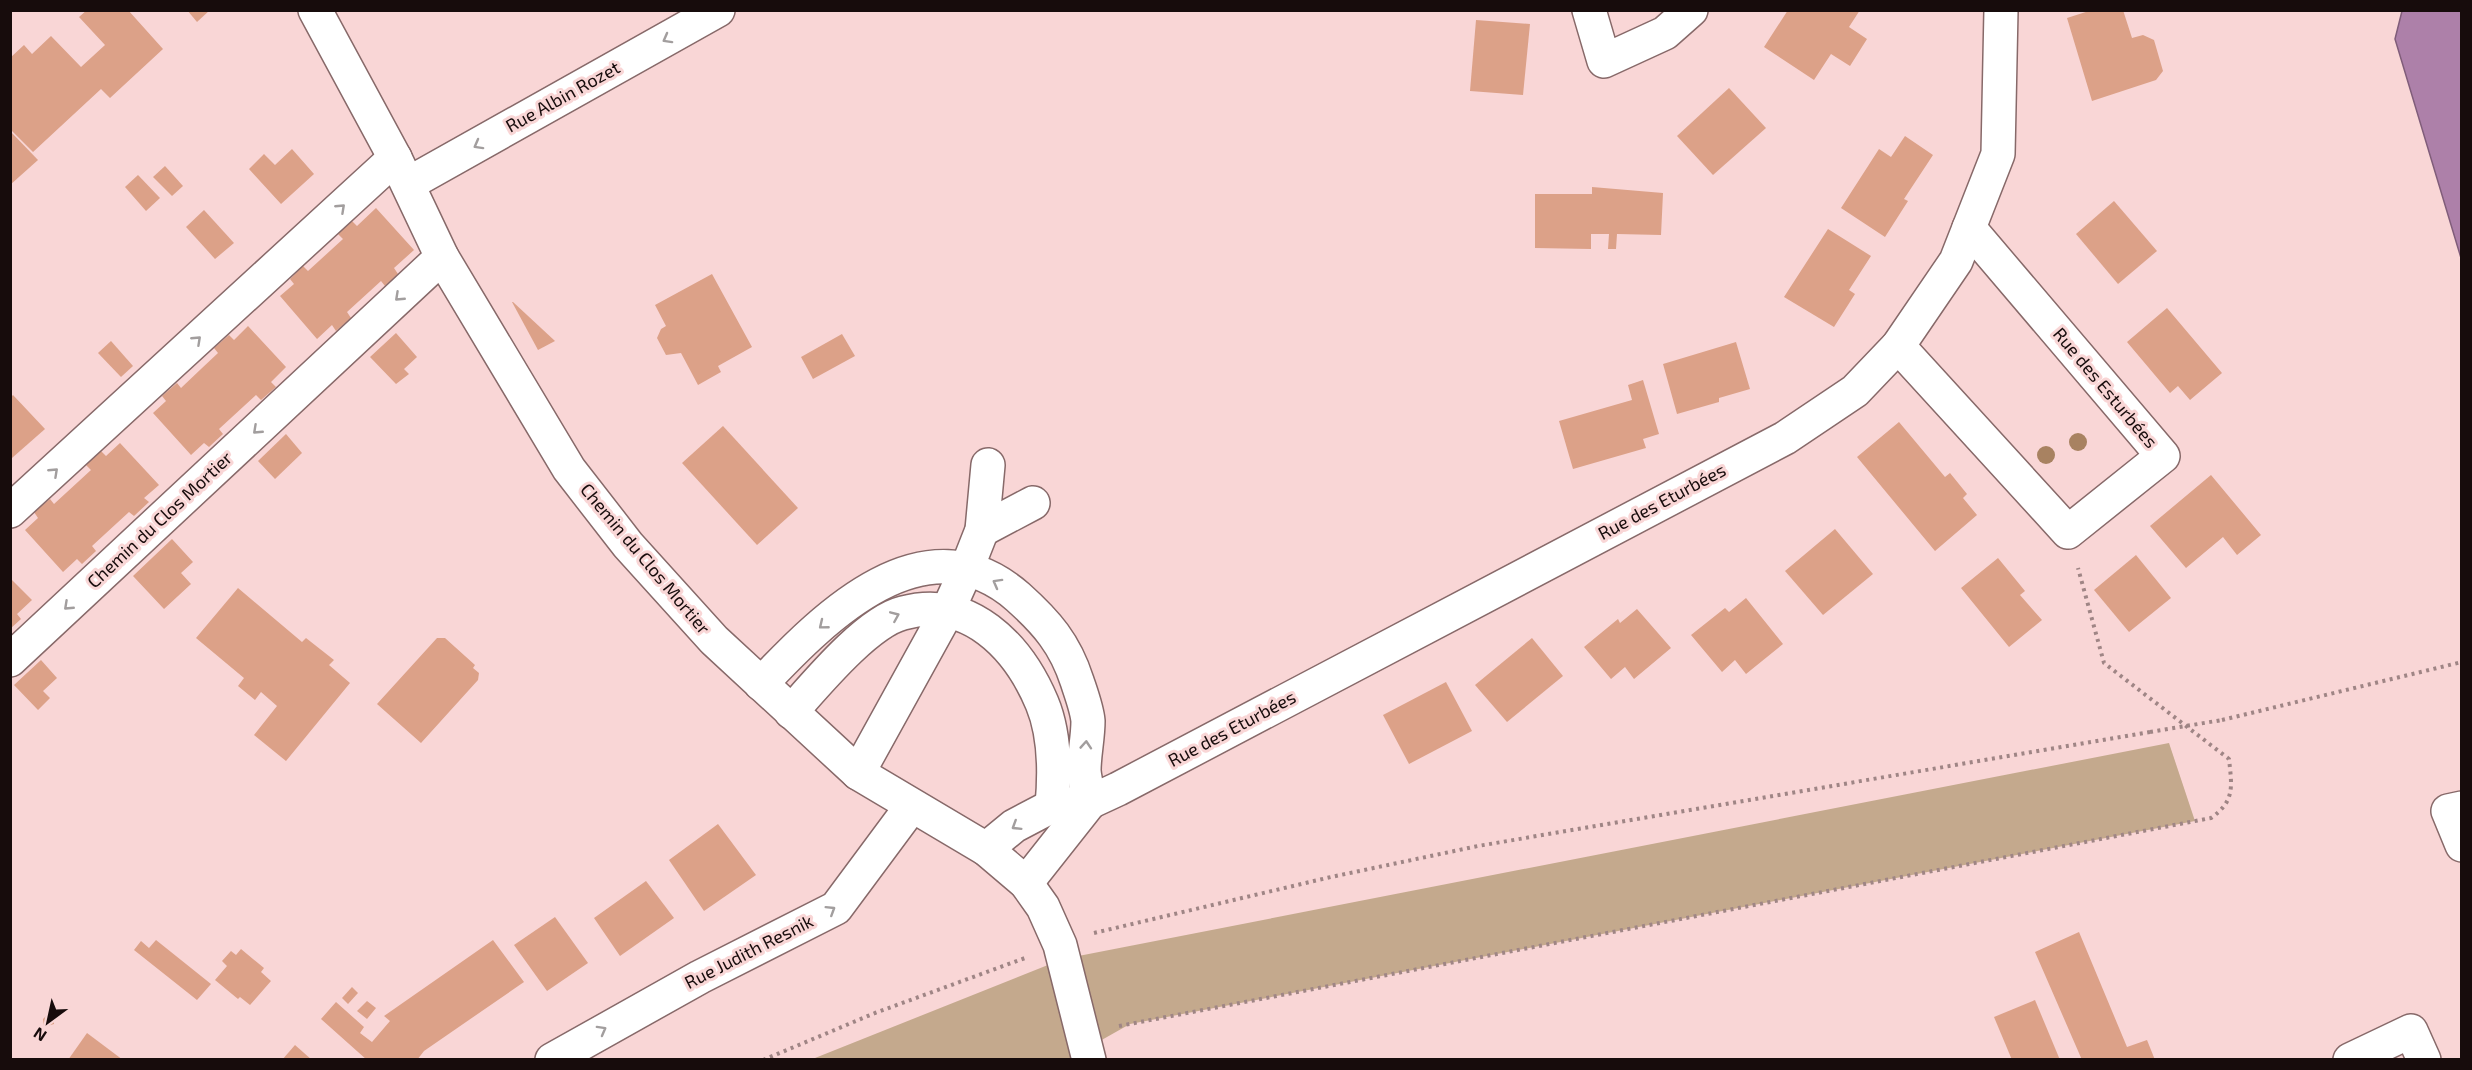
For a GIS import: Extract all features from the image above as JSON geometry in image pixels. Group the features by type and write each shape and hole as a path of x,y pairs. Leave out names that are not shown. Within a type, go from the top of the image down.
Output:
{"street":[{"name":"Chemin du Clos Mortier","path":"315,10 401,171 442,257 569,469 628,545 714,640 858,773 911,807 986,849 1026,883 1043,907 1060,945 1086,1046"},
{"name":"Rue Albin Rozet","path":"401,171 718,10"},
{"path":"1589,10 1604,61 1665,33 1691,10"},
{"name":"Rue des Eturbées","path":"986,849 1014,826 1052,806 1090,802 1785,438 1854,391 1898,346 1956,261 1998,154 2001,10"},
{"path":"10,511 401,171"},
{"name":"Rue des Esturbées","path":"1969,228 2163,456 2068,532"},
{"name":"Chemin du Clos Mortier","path":"10,660 442,257"},
{"path":"1898,346 2068,532"},
{"path":"858,773 948,610 967,568 982,530 988,465"},
{"path":"982,530 1033,503"},
{"path":"761,684 790,653 857,595 888,579 922,568 967,568 1002,584 1061,641 1077,680 1088,719 1084,772 1090,802"},
{"path":"791,712 821,677 878,624 901,613 948,610 982,623 1003,640 1021,664 1042,704 1052,743 1054,782 1052,806"},
{"name":"Rue des Eturbées","path":"1026,883 1090,802"},
{"name":"Rue Judith Resnik","path":"552,1059 700,977 836,908 911,807"},
{"path":"2462,808 2448,811 2462,845"},
{"path":"2350,1059 2411,1031 2424,1059"}],"path":[{"path":"1086,1046 2211,818 2223,809 2231,795 2229,759 2104,663 2068,532"},
{"path":"763,1059 875,1013 1098,932 1273,890 1478,846 2222,720 2462,662"}],"shaded area":[{"path":"2402,11 2461,11 2461,258 2395,39"},
{"path":"2169,743 2195,821 1130,1024 1068,1059 810,1060 1063,959"}],"building":[{"path":"87,10 128,10 163,49 110,98 101,89 33,152 10,129 10,58 24,45 32,54 51,36 81,67 105,45 79,17"},
{"path":"187,10 210,10 197,22"},
{"path":"1788,10 1860,10 1849,27 1867,39 1850,66 1831,54 1814,80 1764,47"},
{"path":"2092,10 2123,10 2132,38 2143,35 2154,40 2163,71 2156,80 2092,101 2067,18"},
{"path":"1476,20 1530,24 1523,95 1470,91"},
{"path":"1729,88 1766,128 1713,175 1677,136"},
{"path":"10,131 38,160 10,185"},
{"path":"1905,136 1933,155 1904,199 1908,201 1885,237 1841,208 1879,149 1891,157"},
{"path":"292,149 314,174 281,204 249,169 264,154 275,165"},
{"path":"165,166 183,186 172,196 153,177"},
{"path":"138,175 160,198 146,211 125,187"},
{"path":"1592,187 1663,193 1661,235 1617,234 1616,249 1608,249 1609,234 1591,234 1591,249 1535,248 1535,194 1592,194"},
{"path":"2114,201 2157,251 2118,284 2076,234"},
{"path":"376,208 414,250 394,268 398,274 385,286 381,281 347,312 351,318 336,331 332,325 317,339 280,296 294,284 290,279 303,266 308,271 343,239 338,234 352,221 357,226"},
{"path":"204,210 234,243 215,259 186,227"},
{"path":"1828,229 1871,256 1849,290 1855,294 1834,327 1784,297"},
{"path":"712,274 752,347 718,366 721,372 698,385 681,353 666,355 657,338 661,329 666,326 655,305"},
{"path":"513,302 555,341 538,350"},
{"path":"2167,308 2222,373 2190,400 2178,386 2170,393 2127,342"},
{"path":"248,326 286,367 271,382 276,387 261,400 256,395 219,429 223,434 209,447 204,443 191,455 153,413 166,401 162,396 177,383 181,388 218,353 214,348 229,335 234,340"},
{"path":"396,333 417,357 404,369 409,374 396,384 370,357"},
{"path":"842,334 855,356 813,379 801,357"},
{"path":"111,341 133,366 121,377 98,353"},
{"path":"1736,342 1750,389 1719,398 1719,402 1677,414 1663,364"},
{"path":"1643,380 1659,434 1643,439 1646,448 1573,469 1559,421 1632,400 1628,385"},
{"path":"13,395 45,429 12,458 10,398"},
{"path":"1899,422 1945,477 1950,473 1967,494 1963,498 1977,515 1935,551 1857,457"},
{"path":"723,426 798,508 757,545 682,463"},
{"path":"286,434 302,453 275,479 258,461"},
{"path":"120,443 159,485 144,498 149,502 134,516 129,512 92,546 96,551 82,564 77,559 63,572 25,530 38,518 34,512 50,499 54,504 91,470 86,465 101,451 106,456"},
{"path":"2211,475 2261,535 2237,555 2223,537 2186,568 2150,526"},
{"path":"1835,529 1873,574 1823,615 1785,571"},
{"path":"172,539 193,562 181,573 191,584 164,609 133,576"},
{"path":"2136,555 2171,598 2129,632 2094,590"},
{"path":"1998,558 2025,591 2020,595 2042,620 2009,647 1961,588"},
{"path":"10,578 32,600 17,614 21,619 10,629"},
{"path":"238,588 302,642 306,638 334,660 329,665 350,683 286,761 254,735 277,706 261,692 255,700 238,686 244,678 196,638"},
{"path":"1746,598 1783,644 1746,674 1735,660 1722,672 1691,635 1725,608 1729,612"},
{"path":"1637,609 1671,648 1634,679 1625,667 1611,679 1584,647 1618,619 1620,623"},
{"path":"437,638 445,638 475,665 473,668 479,673 478,680 421,743 377,704"},
{"path":"1532,638 1563,676 1507,722 1475,685"},
{"path":"41,660 57,678 43,691 50,698 38,710 14,685"},
{"path":"1446,682 1472,731 1409,764 1383,715"},
{"path":"718,824 756,875 704,911 669,860"},
{"path":"646,881 674,918 620,956 594,918"},
{"path":"555,917 588,963 547,991 514,945"},
{"path":"2079,932 2127,1047 2147,1040 2155,1060 2082,1060 2035,952"},
{"path":"156,940 211,984 197,1000 134,950 141,941 149,948"},
{"path":"493,940 524,982 424,1051 417,1060 367,1060 321,1019 336,1002 364,1027 360,1033 372,1042 390,1021 384,1016"},
{"path":"241,949 264,968 261,972 271,981 250,1005 240,997 238,999 215,980 227,966 222,961 231,951 236,955"},
{"path":"352,987 358,993 348,1004 342,998"},
{"path":"2035,1000 2060,1060 2012,1060 1994,1017"},
{"path":"367,1001 376,1008 367,1019 357,1011"},
{"path":"54,1008 60,1011 54,1019 54,1024 44,1027 43,1019"},
{"path":"87,1033 123,1060 68,1060"},
{"path":"295,1045 312,1060 282,1060"}]}
